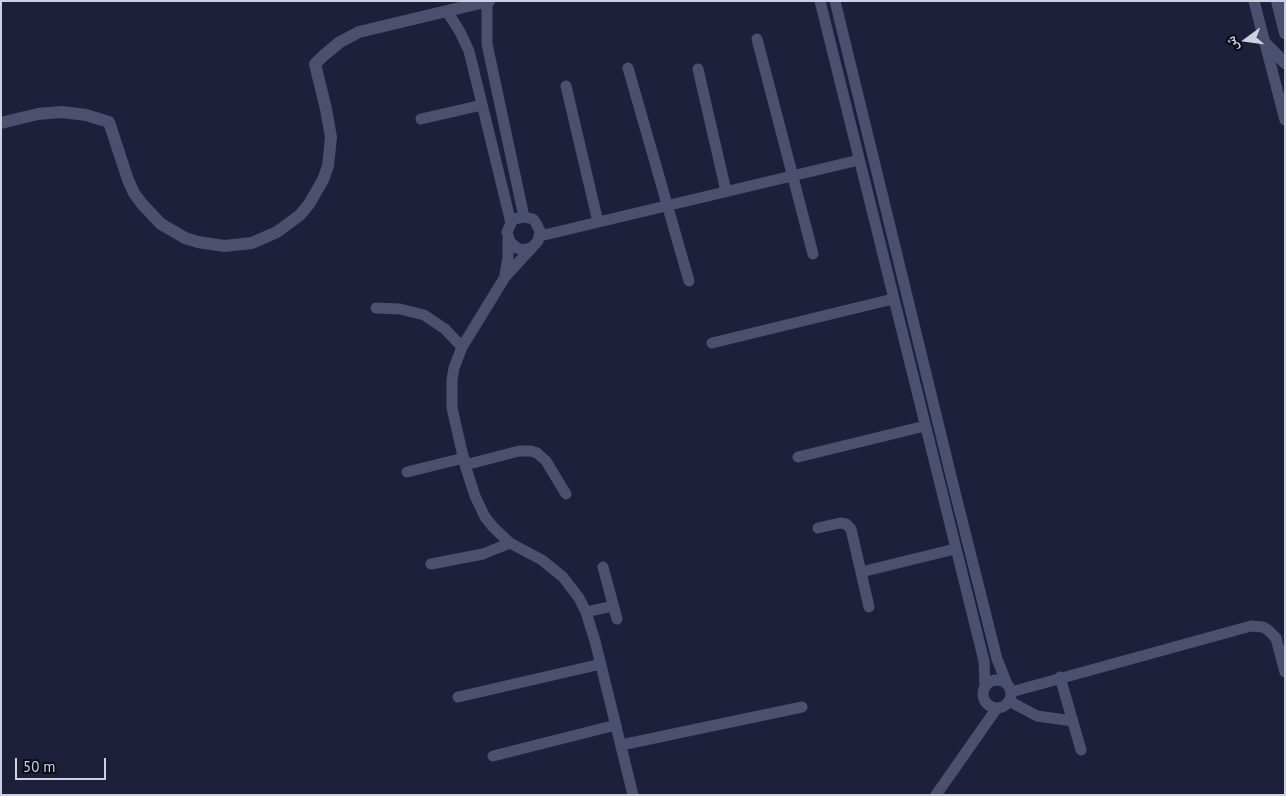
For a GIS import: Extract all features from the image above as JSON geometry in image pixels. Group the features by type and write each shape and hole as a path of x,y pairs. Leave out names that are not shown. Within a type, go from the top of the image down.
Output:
{"street":[{"path":"1,123 38,114 62,112 86,115 109,122 134,193 161,224 185,238 211,245 231,246 252,243 277,232 300,215 317,192 328,166 331,137 315,64 340,42 359,32 488,1 486,31 489,58 524,217"},
{"path":"820,1 924,426 984,661 985,686 983,695 989,706 1002,708 1009,693 997,659 835,1"},
{"path":"1254,1 1285,120"},
{"path":"1277,1 1285,33"},
{"path":"447,11 465,41 472,61 511,223"},
{"path":"757,39 813,254"},
{"path":"1265,43 1285,63"},
{"path":"472,61 489,58"},
{"path":"628,68 689,281"},
{"path":"698,69 726,191"},
{"path":"566,86 598,222"},
{"path":"421,119 482,104"},
{"path":"540,236 859,160"},
{"path":"873,216 886,213"},
{"path":"505,276 508,257 507,232 511,223 514,219 524,217 533,220 540,231 536,245 505,276 462,347 454,368 451,394 455,421 475,496 485,517 510,542 553,568 572,587 586,612 621,744 629,794"},
{"path":"508,237 513,246 517,248 532,248"},
{"path":"712,343 893,299"},
{"path":"376,308 400,308 424,315 445,329 462,347"},
{"path":"798,457 924,426"},
{"path":"407,472 519,451 531,451 537,453 546,461 566,494"},
{"path":"940,487 953,484"},
{"path":"818,528 840,523 849,526 869,606"},
{"path":"431,564 483,554 510,542"},
{"path":"861,572 955,549"},
{"path":"603,567 617,619"},
{"path":"586,612 613,606"},
{"path":"1009,693 1060,677 1251,626 1263,627 1276,638 1285,672"},
{"path":"458,697 601,664"},
{"path":"1060,677 1081,750"},
{"path":"985,686 998,680 1009,693 1037,716 1073,721"},
{"path":"621,744 802,707"},
{"path":"936,795 997,708"},
{"path":"492,756 616,725"}]}
